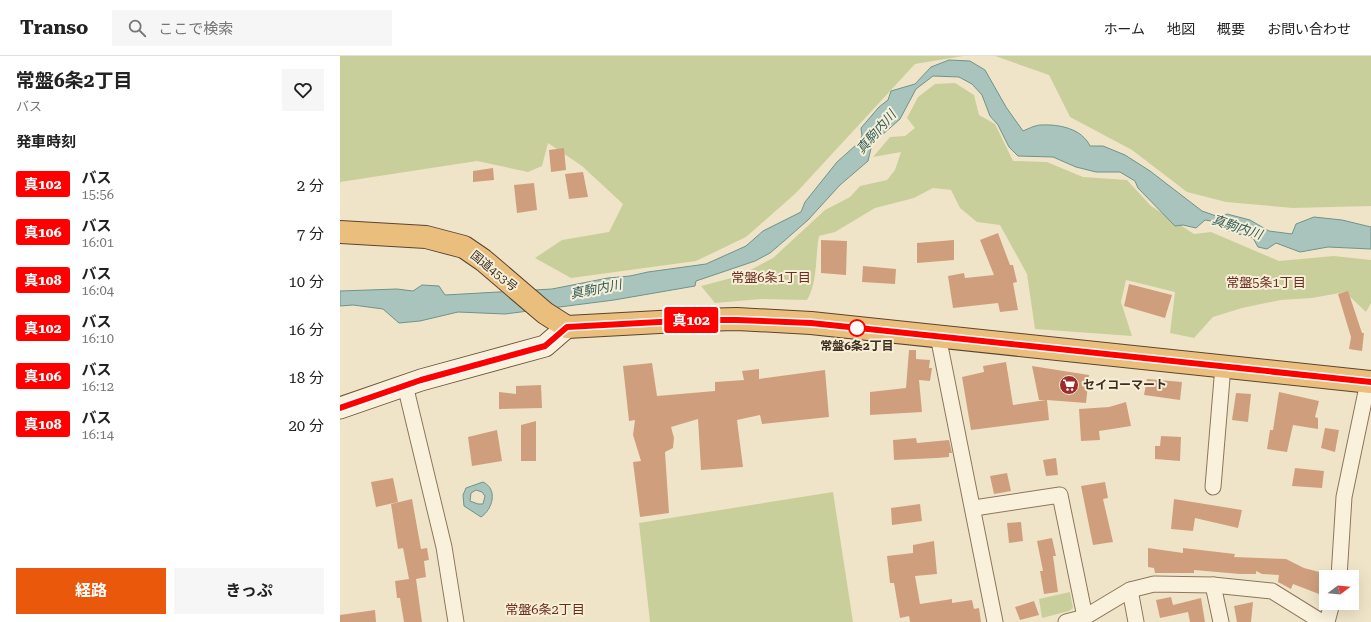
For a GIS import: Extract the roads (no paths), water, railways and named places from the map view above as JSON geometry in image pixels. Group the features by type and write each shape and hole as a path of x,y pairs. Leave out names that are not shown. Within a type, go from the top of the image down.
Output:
{"highway":[{"name":"国道453号","path":"340,232 426,236 464,247 483,260 545,313 567,327"},
{"path":"567,327 696,320 811,323 1370,382"}],"main road":[{"path":"340,408 405,385 545,346 567,327"}],"street":[{"path":"938,336 974,508 995,622"},
{"path":"1212,487 1223,366"},
{"path":"1339,570 1344,497 1370,382"},
{"path":"405,385 444,547 456,622"},
{"path":"974,508 1060,495 1085,617"},
{"path":"1066,622 1085,617 1130,590 1154,584 1213,585 1272,592 1322,622"},
{"path":"1213,585 1221,622"},
{"path":"1130,590 1136,622"},
{"path":"1327,622 1330,610"}],"water":[{"name":"真駒内川","path":"949,60 970,61 985,70 1006,107 1023,131 1034,126 1041,125 1056,125 1070,129 1082,135 1090,146 1103,146 1125,155 1150,171 1202,211 1219,217 1227,214 1250,220 1269,231 1292,234 1296,224 1314,217 1342,220 1371,227 1371,249 1328,247 1300,252 1276,243 1267,249 1258,247 1253,238 1224,229 1217,222 1205,220 1196,228 1183,225 1175,226 1138,188 1135,181 1120,172 1096,172 1076,167 1053,157 1018,156 1009,147 998,125 990,116 982,95 972,84 959,77 933,76 916,89 900,119 872,144 868,161 840,185 808,220 770,253 755,261 696,281 695,286 614,300 505,314 458,312 420,321 399,323 383,309 353,305 340,306 340,291 397,289 413,291 422,285 439,286 445,295 552,289 608,278 706,264 746,246 763,231 801,212 805,202 837,162 856,145 862,136 861,128 879,107 888,100 891,91 915,84 931,67"},
{"path":"483,482 491,489 491,504 481,517 464,506 463,495 466,488","holes":["476,490 482,492 485,496 483,504 470,501 471,493"]}],"place":[{"name":"常盤6条2丁目","path":"857,328"},
{"name":"セイコーマート","path":"1069,385"}],"district":[{"name":"常盤6条1丁目","path":"771,277"},
{"name":"常盤5条1丁目","path":"1266,282"},
{"name":"常盤6条2丁目","path":"545,609"}]}
